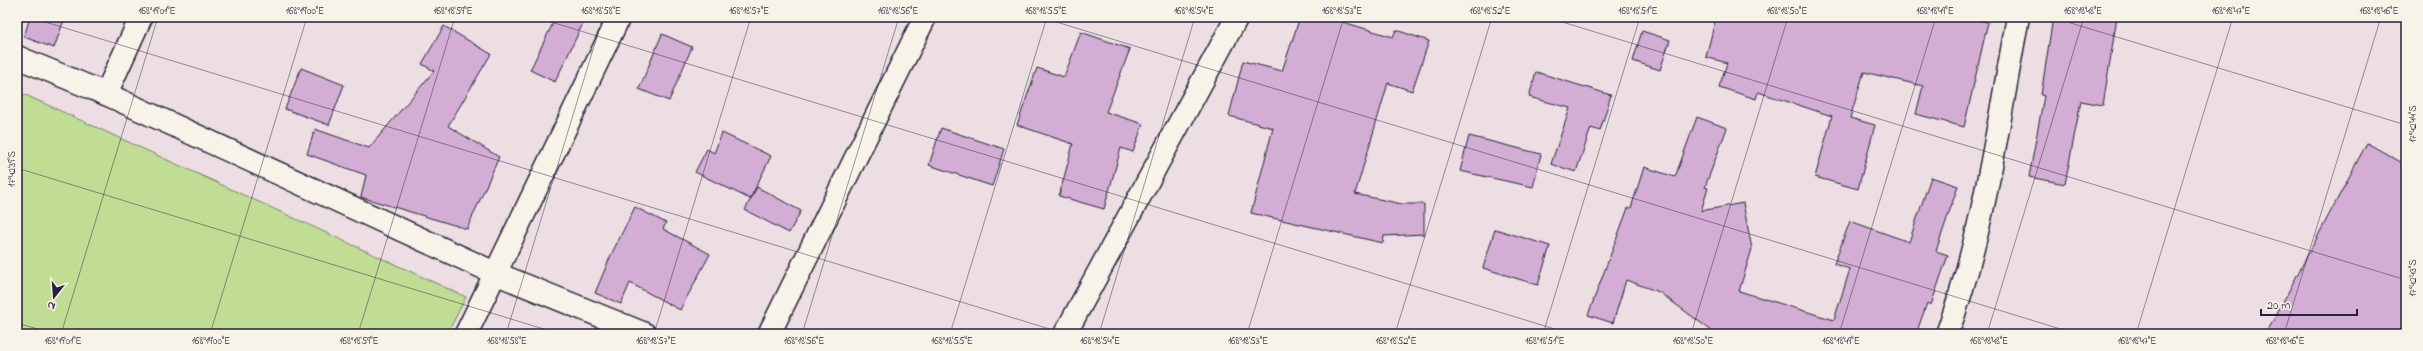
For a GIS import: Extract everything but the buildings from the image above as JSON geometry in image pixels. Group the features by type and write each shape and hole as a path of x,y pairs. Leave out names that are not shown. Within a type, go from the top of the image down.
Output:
{"street":[{"path":"106,94 141,17"},
{"path":"466,334 497,274 619,17"},
{"path":"769,334 925,17"},
{"path":"1065,334 1236,17"},
{"path":"1947,334 1958,304 1981,213 2018,17"},
{"path":"17,57 106,94 497,274 645,334"}],"green space":[{"path":"17,91 466,297 447,334 17,334"}]}
